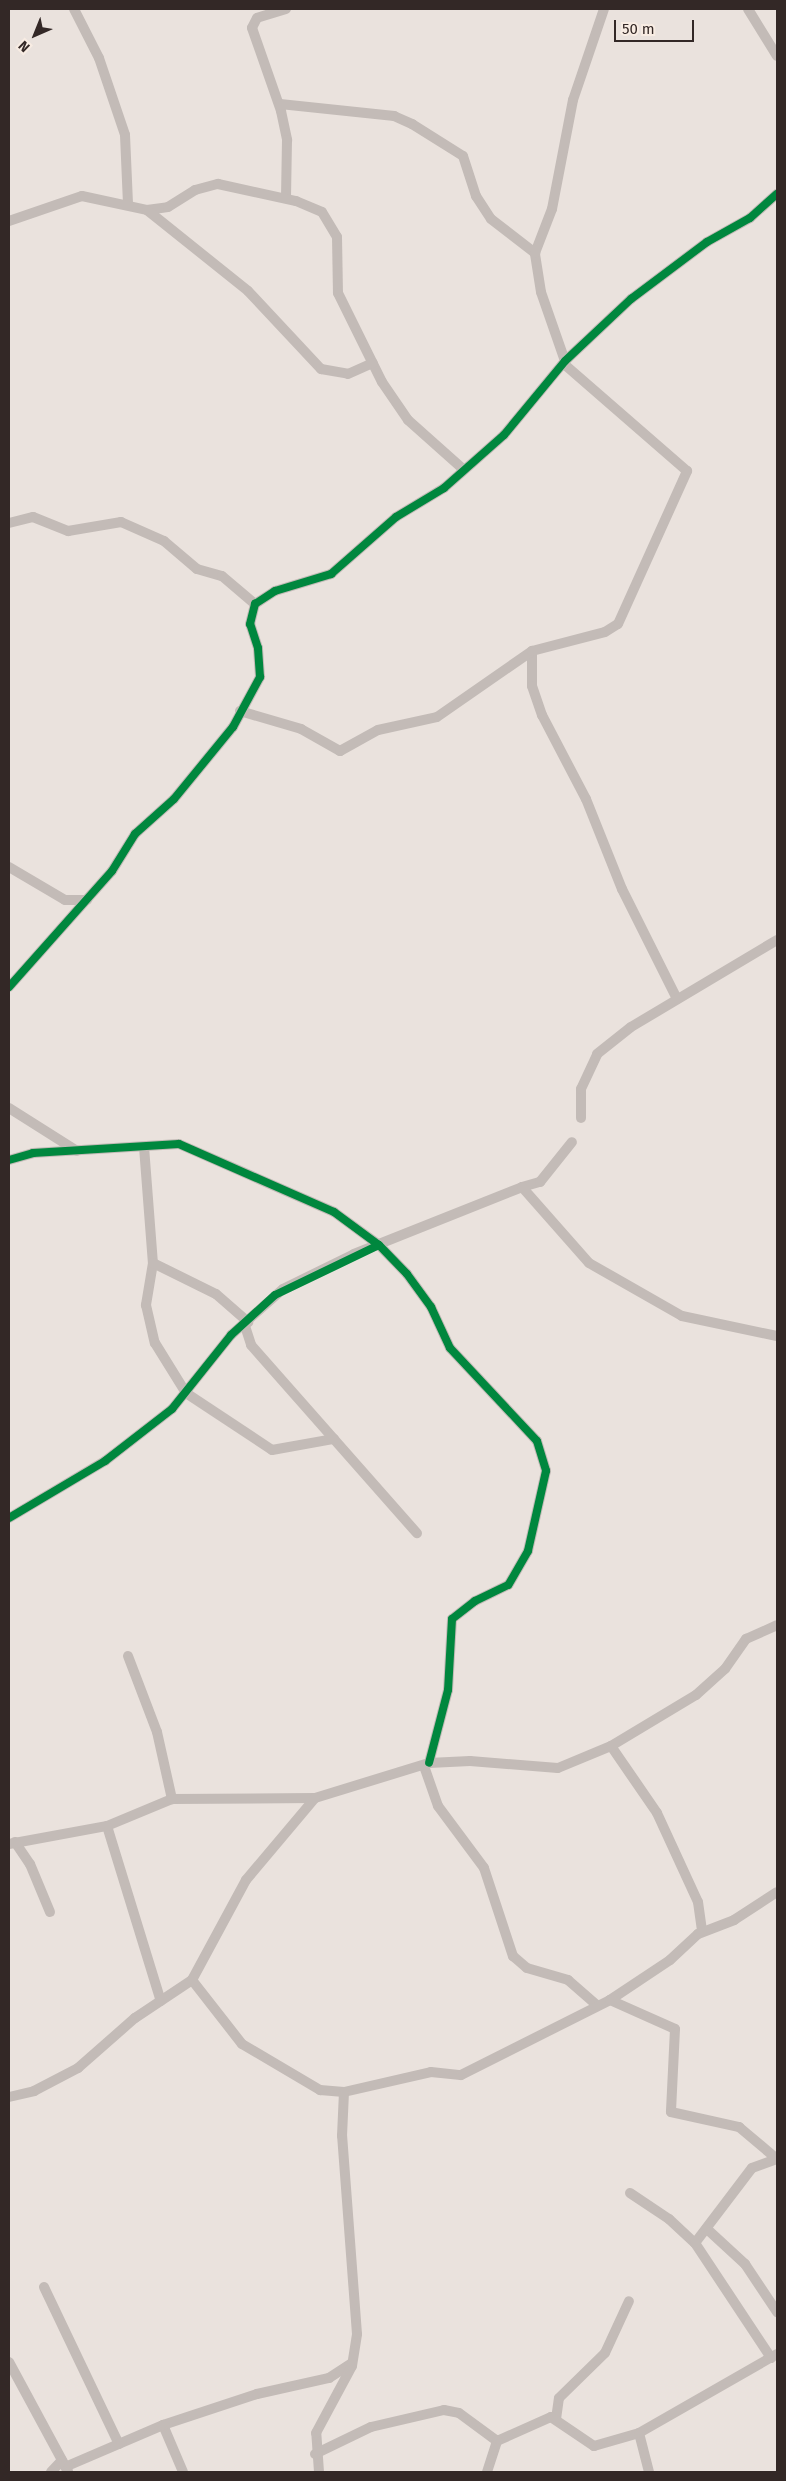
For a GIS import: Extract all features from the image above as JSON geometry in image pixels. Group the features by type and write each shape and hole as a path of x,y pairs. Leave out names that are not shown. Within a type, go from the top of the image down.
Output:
{"street":[{"path":"74,9 99,58 125,135 128,203"},
{"path":"286,9 257,18 252,28 280,104 287,140 286,198"},
{"path":"240,711 300,729 340,751 378,730 437,717 532,652 604,632 618,624 687,476 653,438 564,362 541,292 535,253 552,209 573,100 604,9"},
{"path":"748,9 777,56"},
{"path":"280,104 394,116 412,124 463,156 476,196 491,219 535,253"},
{"path":"147,210 168,207 212,185 286,198 316,208 333,226 336,288 373,363 408,420 463,469"},
{"path":"9,987 87,900 135,834 174,799 233,727 260,677 258,648 250,624 254,604 275,591 340,568 396,516 444,488 526,412 564,362 631,299 707,242 750,218 777,194"},
{"path":"9,222 82,196 128,203 147,210 248,291 321,369 348,374 373,363"},
{"path":"9,523 33,516 68,531 121,522 164,541 197,569 222,576 254,604"},
{"path":"532,652 532,686 542,715 586,799 622,889 677,999"},
{"path":"9,867 64,900 87,900"},
{"path":"581,1118 578,1101 591,1060 630,1027 777,940"},
{"path":"9,1108 77,1151"},
{"path":"9,1518 105,1461 186,1393 227,1340 283,1289 379,1245 540,1182 572,1142"},
{"path":"9,1160 77,1151 191,1146 244,1175 334,1212 379,1245 426,1298 450,1348 524,1424 546,1458 534,1528 516,1576 501,1591 475,1601 452,1620 448,1690 427,1764 438,1806 484,1868 513,1956 527,1968 568,1980 597,2006"},
{"path":"144,1147 153,1263 146,1304 152,1333 186,1393 272,1450 334,1439"},
{"path":"522,1188 589,1263 682,1316 777,1336"},
{"path":"153,1263 205,1288 246,1324 251,1345 299,1394 334,1439 417,1533"},
{"path":"12,1843 107,1826 172,1799 315,1798 427,1764 490,1762 544,1770 577,1762 611,1746 710,1685 746,1639 777,1625"},
{"path":"128,1656 157,1732 172,1799"},
{"path":"611,1746 657,1813 698,1902 702,1931"},
{"path":"9,2097 50,2084 78,2068 111,2037 192,1980 246,1880 315,1798"},
{"path":"107,1826 161,2001"},
{"path":"12,1843 30,1864 50,1912"},
{"path":"192,1980 247,2048 309,2086 344,2092 421,2073 472,2072 610,2000 702,1931 734,1920 777,1892"},
{"path":"610,2000 675,2029 671,2112 739,2127 777,2159"},
{"path":"318,2472 315,2454 322,2420 352,2362 357,2334 342,2136 344,2092"},
{"path":"694,2243 707,2229 752,2168 777,2159"},
{"path":"487,2472 497,2440 535,2421 556,2419 586,2445 639,2433 774,2356 694,2243 669,2219 630,2193"},
{"path":"707,2229 745,2264 777,2312"},
{"path":"44,2287 118,2444"},
{"path":"556,2419 559,2398 605,2353 629,2301"},
{"path":"9,2362 65,2466"},
{"path":"51,2472 163,2425 257,2394 329,2378 352,2362"},
{"path":"315,2454 371,2427 444,2410 460,2413 497,2440"},
{"path":"163,2425 183,2472"},
{"path":"639,2433 649,2472"}],"cycle path":[{"path":"9,987 112,871 135,834 174,799 233,727 260,677 258,648 250,624 255,604 275,591 331,574 396,517 444,488 504,435 565,361 631,299 707,242 750,218 777,194"},
{"path":"9,1160 33,1153 179,1144 334,1212 379,1245 407,1274 431,1307 450,1348 537,1441 546,1471 528,1551 508,1585 475,1601 452,1619 448,1690 429,1763"},
{"path":"9,1518 105,1461 172,1409 231,1335 275,1295 379,1245"}]}
